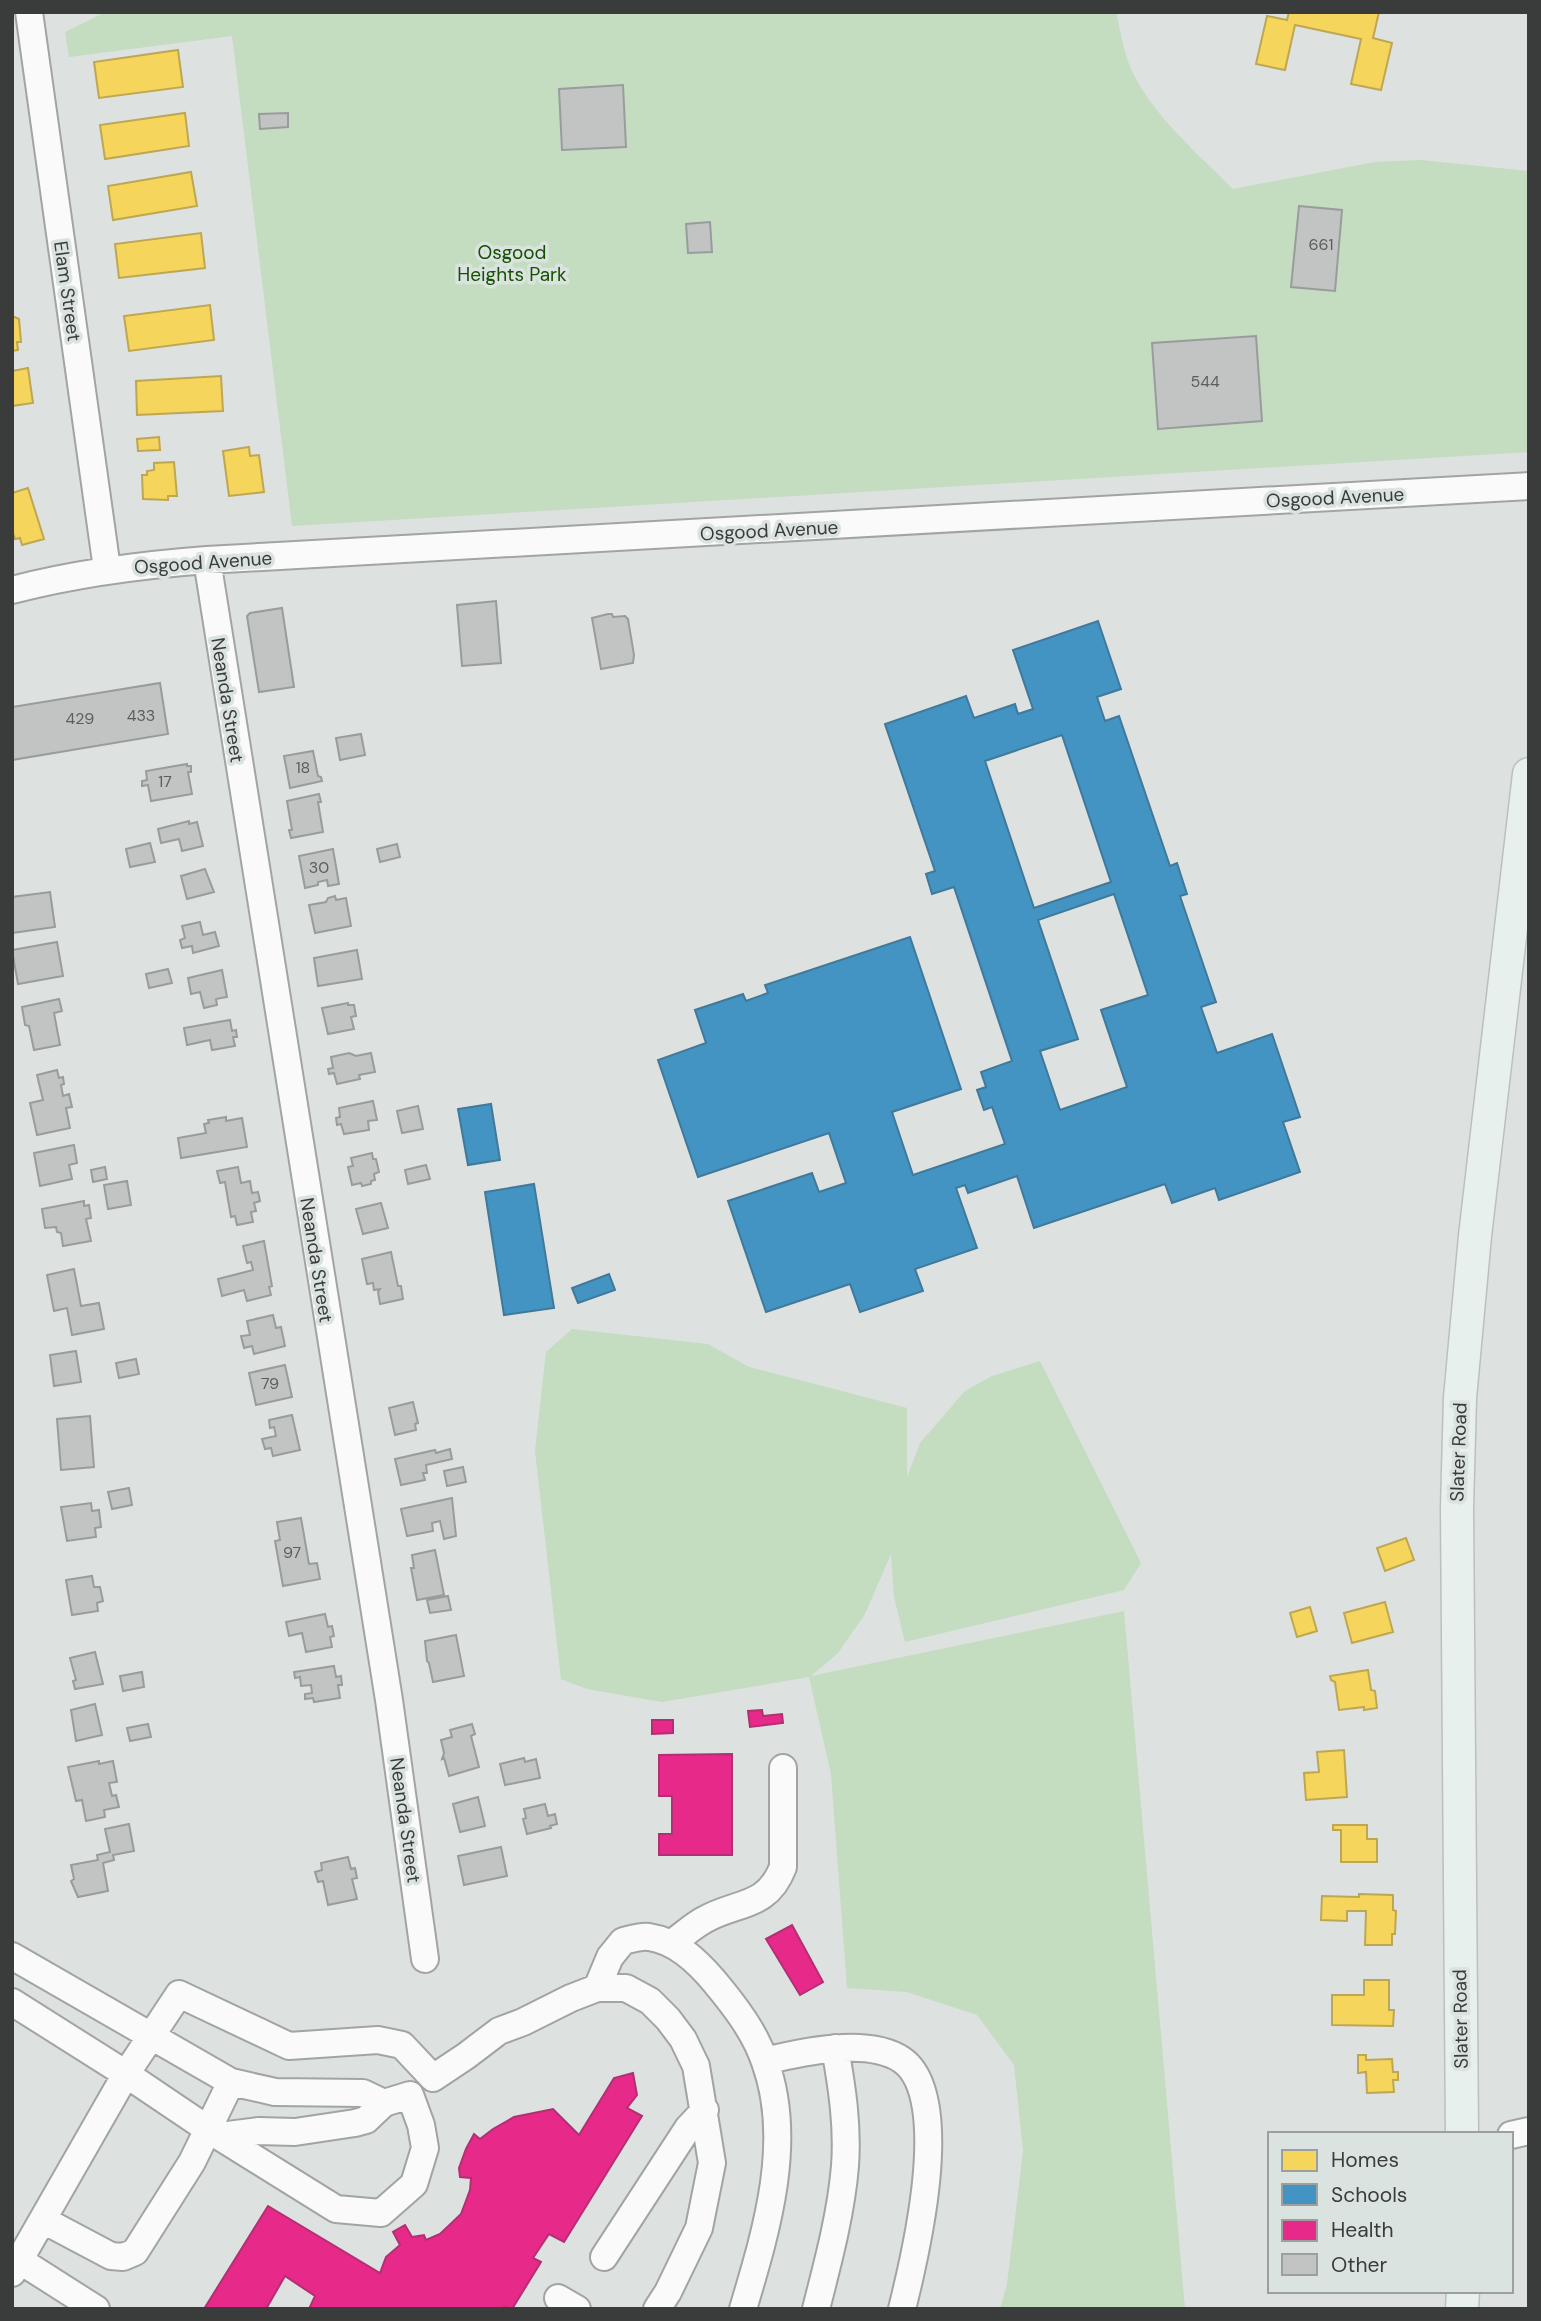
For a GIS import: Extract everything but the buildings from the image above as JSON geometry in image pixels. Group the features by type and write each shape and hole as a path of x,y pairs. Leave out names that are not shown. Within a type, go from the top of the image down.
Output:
{"main road":[{"name":"Slater Road","path":"1462,2132 1457,1508 1460,1398 1475,1236 1529,774"}],"street":[{"name":"Elam Street","path":"29,12 107,569"},
{"name":"Osgood Avenue","path":"12,590 107,569 206,560 1529,486"},
{"name":"Neanda Street","path":"206,560 389,1700 425,1959"},
{"path":"672,1943 704,1920 755,1901 771,1890 778,1880 783,1867 783,1768"},
{"path":"597,1988 610,1957 623,1941 647,1937 672,1943 702,1966 737,2009 765,2061 774,2095 777,2158 766,2233 743,2309"},
{"path":"12,1956 231,2082 275,2092 363,2093 384,2103"},
{"path":"214,2133 295,2132 366,2120 384,2103 410,2095 499,2031 597,1988 626,1988 650,2001 683,2039 696,2066 712,2163 699,2228 657,2309"},
{"path":"96,2309 16,2266 126,2074 178,1994 289,2046 378,2040 402,2045 433,2078"},
{"path":"12,2002 336,2209 380,2213 414,2184 425,2148 421,2125 410,2095"},
{"path":"765,2061 835,2048 877,2050 902,2060 918,2080 926,2103 928,2134 924,2196 915,2255 902,2309"},
{"path":"816,2309 834,2238 845,2165 845,2103 835,2048"},
{"path":"43,2220 111,2256 123,2257 135,2252 192,2162 214,2133 231,2082"},
{"path":"604,2257 688,2127 705,2110"}],"green space":[{"name":"Osgood Heights Park","path":"106,12 1116,12 1128,60 1153,106 1233,189 1375,162 1420,160 1529,171 1529,452 292,526 232,36 69,57 65,32"},
{"path":"572,1329 708,1344 749,1367 907,1408 907,1477 920,1443 965,1391 992,1376 1040,1361 1141,1563 1124,1590 905,1642 894,1597 891,1554 865,1614 838,1653 811,1676 1124,1611 1185,2309 1000,2309 1007,2284 1023,2151 1014,2065 977,2015 907,1992 847,1988 831,1774 809,1677 662,1702 587,1689 561,1679 535,1451 546,1352"}]}
